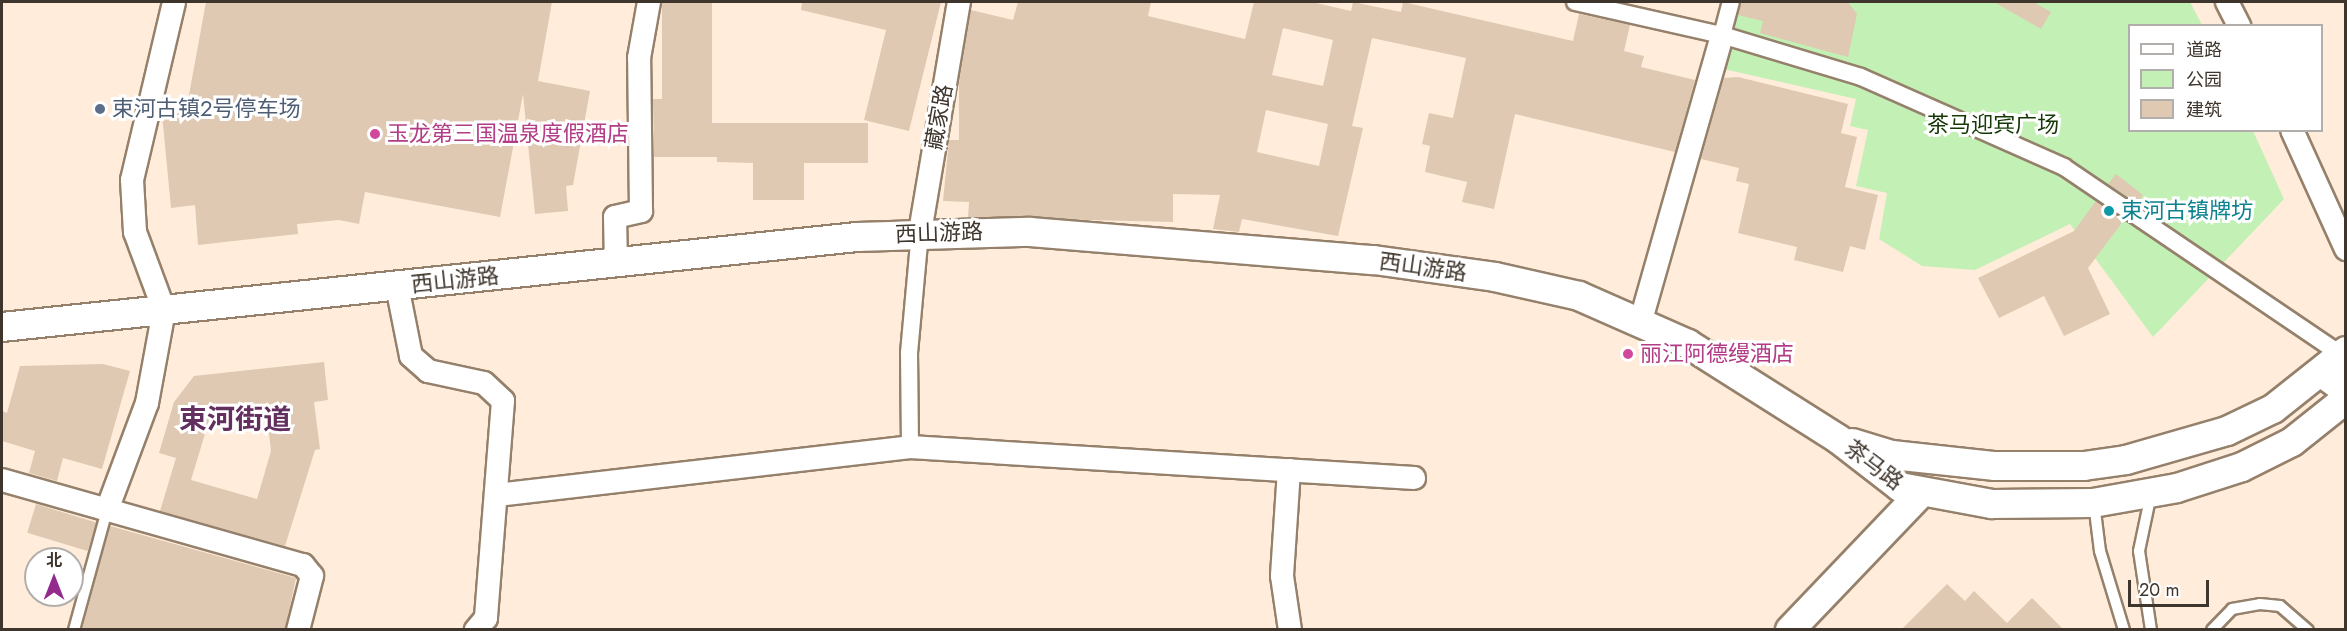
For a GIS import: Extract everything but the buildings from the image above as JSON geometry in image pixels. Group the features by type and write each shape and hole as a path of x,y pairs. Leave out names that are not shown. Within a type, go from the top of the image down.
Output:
{"street":[{"path":"107,510 147,403 164,310 135,232 132,180 174,2"},
{"path":"616,264 615,217 640,211 639,58 649,2"},
{"name":"藏家路","path":"920,232 959,2"},
{"path":"1575,2 1722,35 1861,77 2064,167 2339,366"},
{"path":"1641,320 1731,2"},
{"path":"2228,2 2238,24"},
{"path":"2293,132 2346,249"},
{"path":"910,447 909,353 920,232"},
{"name":"西山游路","path":"2,327 920,232 1030,232 1374,260 1537,285 1641,320 1838,440"},
{"path":"397,286 405,344 411,356 428,370 484,382 503,401 486,618 476,630"},
{"name":"茶马路","path":"1838,440 1892,455 1995,466 2115,462 2227,431 2273,409 2339,366"},
{"name":"茶马路","path":"1838,440 1900,488 1920,494 1992,504 2093,503 2152,494 2242,466 2272,452 2319,424 2346,399"},
{"path":"497,495 910,447 1414,478"},
{"path":"1289,470 1281,576 1290,630"},
{"path":"2,480 303,565 312,576 298,630"},
{"path":"1790,630 1920,494"}],"lane":[{"path":"2151,630 2139,551 2152,494"},
{"path":"2093,503 2100,551 2124,630"},
{"path":"74,630 107,510"},
{"path":"2212,630 2232,609 2260,603 2280,606 2308,630"}],"green space":[{"name":"茶马迎宾广场","path":"1734,2 2190,2 2201,24 2128,24 2128,132 2253,132 2284,199 2153,337 2070,224 1975,270 1922,266 1879,239 1887,193 1856,186 1868,130 1850,126 1856,99 1719,68"}],"place":[{"name":"束河古镇2号停车场","path":"100,109"},
{"name":"玉龙第三国温泉度假酒店","path":"375,134"},
{"name":"束河古镇牌坊","path":"2109,211"},
{"name":"丽江阿德缦酒店","path":"1628,354"}],"district":[{"name":"束河街道","path":"235,420"}]}
